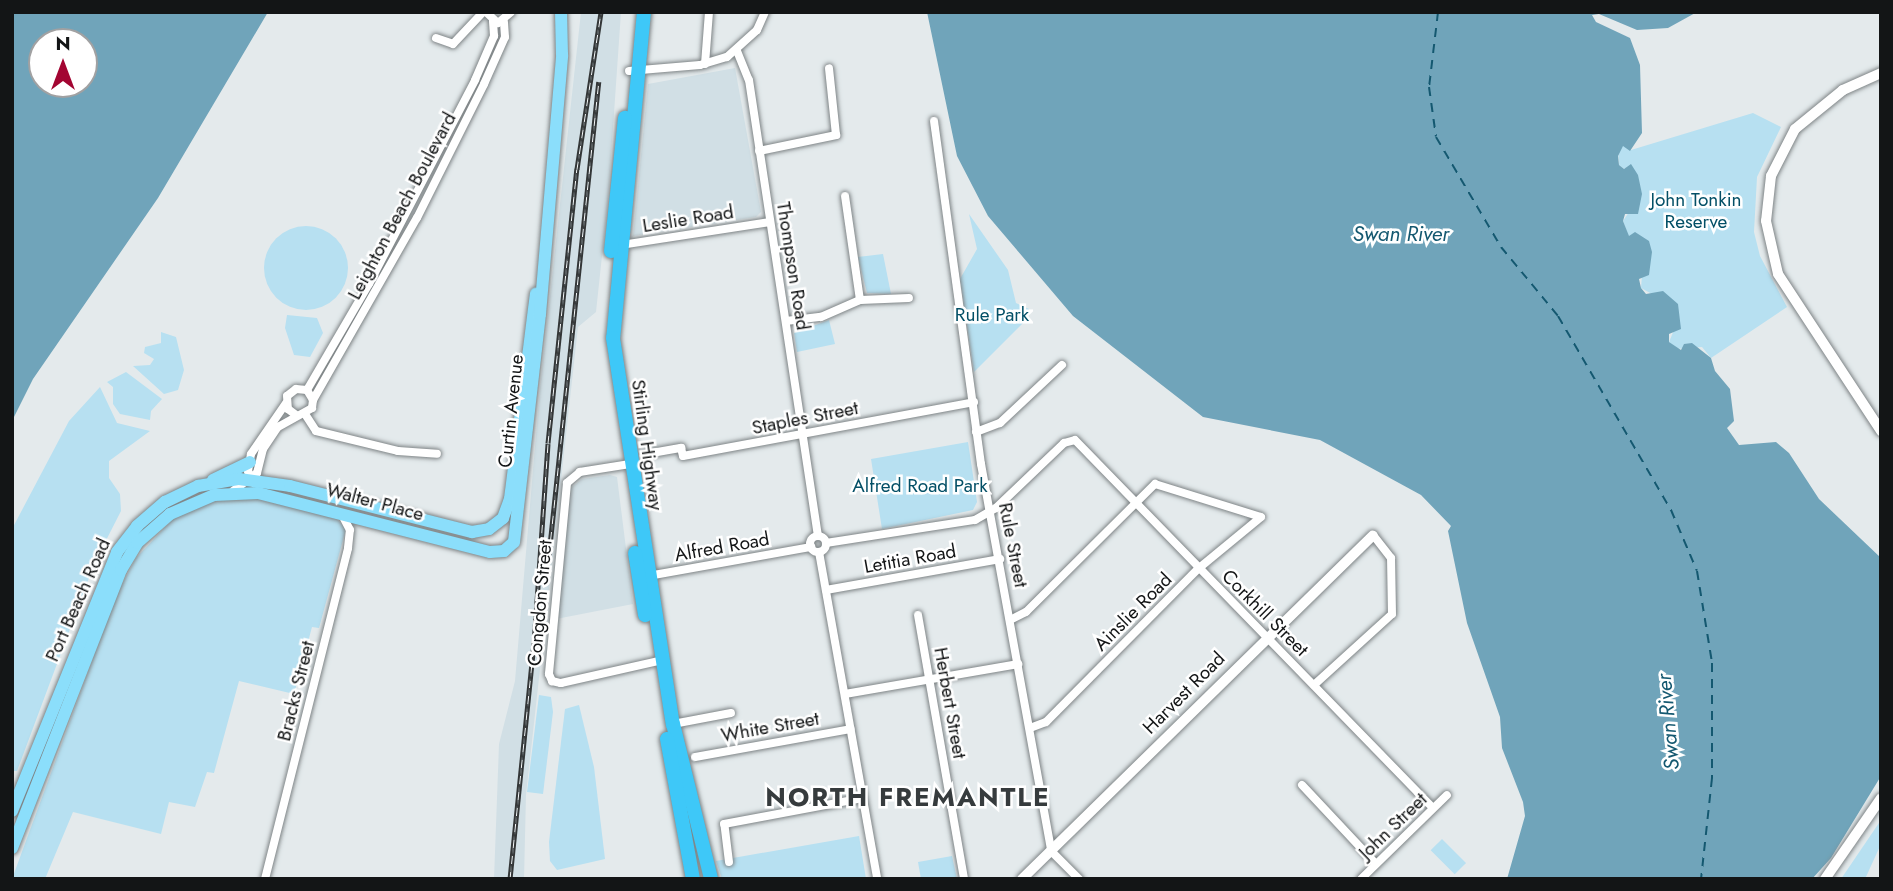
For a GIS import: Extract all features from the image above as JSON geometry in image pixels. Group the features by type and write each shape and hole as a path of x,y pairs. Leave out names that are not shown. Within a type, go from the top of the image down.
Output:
{"highway":[{"name":"Stirling Highway","path":"634,71 635,12"},
{"name":"Stirling Highway","path":"644,12 634,71 616,246 614,338 626,464 693,879"},
{"name":"Stirling Highway","path":"658,661 711,879"}],"main road":[{"name":"Curtin Avenue","path":"510,547 519,522 563,38 561,12"},
{"name":"Curtin Avenue","path":"563,38 570,12"},
{"name":"Curtin Avenue","path":"492,527 503,518 510,499 531,310 541,277"},
{"path":"210,482 250,462"},
{"name":"Walter Place","path":"251,480 471,532 492,527"},
{"name":"Port Beach Road","path":"12,811 117,552 154,510 210,482 251,480"},
{"name":"Walter Place","path":"229,492 266,495 490,552 510,547"},
{"name":"Port Beach Road","path":"12,848 130,554 170,514 229,492"}],"street":[{"path":"436,38 453,44 484,12 493,22 504,22"},
{"name":"Leighton Beach Boulevard","path":"313,400 422,207 498,53 505,37 504,22 511,12"},
{"path":"705,64 709,12"},
{"path":"634,71 705,64 737,51 757,30 765,12"},
{"name":"Leighton Beach Boulevard","path":"307,390 374,274 475,80 494,36 493,22"},
{"name":"Thompson Road","path":"737,51 749,80 818,536"},
{"path":"759,151 836,135 829,68"},
{"path":"1881,72 1821,105 1802,121 1782,149 1767,205 1769,240 1790,294 1881,431"},
{"name":"Rule Street","path":"934,121 976,432 1051,851"},
{"path":"845,196 860,300"},
{"name":"Leslie Road","path":"616,246 769,222"},
{"path":"1777,265 1881,418"},
{"path":"786,321 821,317 860,300 909,298"},
{"path":"976,432 1000,423 1062,365"},
{"path":"266,495 251,480 250,462 259,437 286,403 292,391 307,390 313,400 305,414"},
{"name":"Staples Street","path":"646,454 681,448 683,456 974,402"},
{"path":"286,403 296,415"},
{"path":"229,492 251,480 267,441 296,415 305,414"},
{"path":"305,414 316,431 398,451 437,454"},
{"name":"Corkhill Street","path":"991,512 1064,443 1074,440 1433,808"},
{"name":"Congdon Street","path":"626,464 580,472 568,482 549,674 552,681 561,683 658,661"},
{"name":"Ainslie Road","path":"1030,728 1046,722 1199,568 1261,517 1156,484 1137,502"},
{"path":"1010,620 1026,612 1137,502"},
{"path":"819,552 826,543 963,523 991,512"},
{"name":"Bracks Street","path":"265,879 348,548 350,530 341,513"},
{"path":"1314,685 1392,614 1391,558 1373,535"},
{"name":"Harvest Road","path":"1022,879 1266,636 1373,535"},
{"path":"826,543 818,536 811,547 819,552 877,879"},
{"name":"Alfred Road","path":"643,577 811,547"},
{"name":"Letitia Road","path":"826,590 1000,559"},
{"name":"Herbert Street","path":"918,615 964,879"},
{"path":"845,694 930,677 1018,664"},
{"path":"673,724 731,713"},
{"name":"White Street","path":"695,757 850,729"},
{"path":"1301,785 1376,864"},
{"name":"John Street","path":"1361,879 1447,795"},
{"path":"729,862 724,824 863,798"},
{"path":"1825,879 1881,798"},
{"path":"1834,879 1881,806"},
{"path":"1051,851 1079,879"}],"shaded area":[{"path":"581,12 621,12 608,200 596,312 578,327 526,795 524,879 494,879 499,744 515,681 540,388"},
{"path":"735,68 761,212 756,217 633,236 648,84"},
{"path":"610,475 617,477 633,604 556,619 571,488 582,479"}],"green space":[{"name":"John Tonkin Reserve","path":"1753,113 1781,127 1757,177 1754,232 1760,256 1787,307 1711,358 1702,347 1675,349 1669,342 1674,330 1652,294 1641,288 1642,275 1623,221 1629,212 1631,165 1624,169 1619,165 1618,150 1623,145 1631,150"},
{"name":"Rule Park","path":"969,214 1008,270 1016,303 1029,309 1028,318 974,372 960,279 977,249"},
{"path":"306,226 322,229 336,238 345,252 348,268 345,284 336,298 322,307 306,310 290,307 276,298 267,284 264,268 267,252 276,238 290,229"},
{"path":"883,254 891,294 867,293 858,257"},
{"path":"287,315 317,318 323,333 310,357 294,355 285,328"},
{"path":"829,320 835,344 797,352 794,333"},
{"path":"161,332 176,337 184,370 178,390 164,394 133,366 150,365 154,359 144,353 145,347 161,343"},
{"path":"126,372 162,399 151,411 150,420 120,414 113,404 113,387 107,382"},
{"path":"100,387 117,423 150,431 109,461 109,478 120,494 121,511 95,562 17,771 12,771 12,529 69,421"},
{"name":"Alfred Road Park","path":"968,442 977,502 973,510 882,529 871,459"},
{"path":"256,498 335,517 346,529 319,628 312,627 294,694 239,681 214,773 207,772 195,807 169,802 161,834 73,812 45,879 12,879 116,596 136,558 175,517 214,500"},
{"path":"539,695 551,697 553,712 543,794 527,792"},
{"path":"579,705 594,767 605,859 557,870 550,861 549,842 565,709"},
{"path":"1881,820 1881,844 1865,879 1841,879"},
{"path":"859,836 866,879 722,879 716,861"},
{"path":"1442,839 1466,863 1455,874 1431,850"},
{"path":"952,856 957,879 921,879 918,862"}],"water":[{"path":"12,12 268,12 158,198 33,379 12,421"},
{"name":"Swan River","path":"927,12 1697,12 1668,28 1637,30 1599,14 1592,15 1596,22 1630,38 1640,65 1642,133 1630,151 1623,146 1618,156 1619,165 1624,169 1631,164 1638,175 1642,194 1638,214 1625,214 1623,221 1629,236 1635,232 1649,241 1652,252 1649,275 1639,279 1641,288 1646,294 1663,291 1678,304 1681,329 1669,334 1669,342 1681,350 1684,344 1692,343 1711,358 1715,371 1730,389 1734,421 1727,428 1739,445 1776,442 1789,453 1819,499 1881,558 1881,776 1831,858 1812,879 1507,879 1525,816 1523,802 1502,748 1500,717 1467,623 1448,531 1451,526 1421,495 1320,440 1203,417 1073,316 988,216 957,156"}],"ferry route":[{"path":"1438,12 1429,87 1436,137 1501,247 1558,316 1671,510 1697,571 1712,663 1712,778 1701,879"}],"railway":[{"path":"510,879 534,644 548,443 577,169 601,12"},
{"path":"549,555 599,82"}],"district":[{"name":"NORTH FREMANTLE","path":"908,798"}]}
